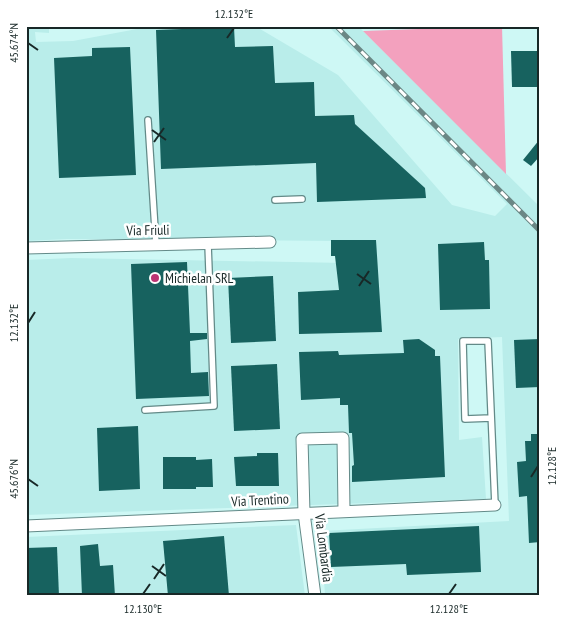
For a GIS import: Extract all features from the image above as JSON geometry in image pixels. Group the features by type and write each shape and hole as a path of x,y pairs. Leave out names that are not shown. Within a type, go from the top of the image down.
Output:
{"street":[{"name":"Via Friuli","path":"26,248 270,242"},
{"name":"Via Lombardia","path":"315,596 304,513 302,439 343,438 344,511"},
{"name":"Via Trentino","path":"26,526 495,505"}],"lane":[{"path":"148,120 156,245"},
{"path":"275,200 302,199"},
{"path":"145,410 214,406 208,244"},
{"path":"491,418 465,420 463,341 488,341 495,505"}],"shaded area":[{"path":"26,26 49,26 49,33 35,32 36,42 73,41 153,26 255,26 338,75 452,205 495,216 507,204 328,26 358,26 540,207 540,596 325,596 321,531 509,521 502,337 458,339 459,440 482,437 486,499 26,515 26,260 71,258 345,263 343,241 67,239 26,241"},
{"path":"502,26 506,174 363,31"},
{"path":"296,525 305,596 26,596 26,537"}],"building":[{"path":"234,27 235,47 273,46 275,83 314,82 315,116 354,115 355,124 425,188 426,198 317,202 316,163 161,169 156,30"},
{"path":"130,47 136,175 59,178 54,58 92,56 92,48"},
{"path":"511,51 540,51 540,87 512,87"},
{"path":"540,139 540,156 531,166 523,160"},
{"path":"331,240 376,240 382,332 299,334 298,292 339,290 335,256 331,256"},
{"path":"484,242 485,260 489,260 490,309 440,310 438,244"},
{"path":"187,262 190,333 207,333 207,339 190,341 191,373 208,372 209,396 136,399 131,264"},
{"path":"273,276 276,341 231,343 228,278"},
{"path":"419,339 435,350 435,356 440,356 445,477 352,482 352,466 354,465 352,433 349,433 348,405 340,405 340,398 301,400 299,352 338,351 339,355 404,353 403,340"},
{"path":"540,339 540,387 516,388 514,340"},
{"path":"277,364 280,429 234,431 231,366"},
{"path":"138,426 140,489 99,491 97,428"},
{"path":"531,434 540,434 540,542 529,543 527,496 519,497 517,462 526,461 525,441 531,441"},
{"path":"257,453 278,453 279,486 236,486 234,457 257,456"},
{"path":"163,457 196,457 196,460 212,459 213,487 163,489"},
{"path":"479,526 481,572 407,575 406,564 331,567 329,533"},
{"path":"224,536 229,596 168,596 163,541"},
{"path":"98,544 100,566 113,565 115,596 82,596 80,546"},
{"path":"57,547 59,596 27,596 26,548"}],"railway":[{"path":"336,26 540,231"}],"place":[{"name":"Michielan SRL","path":"155,278"}]}
